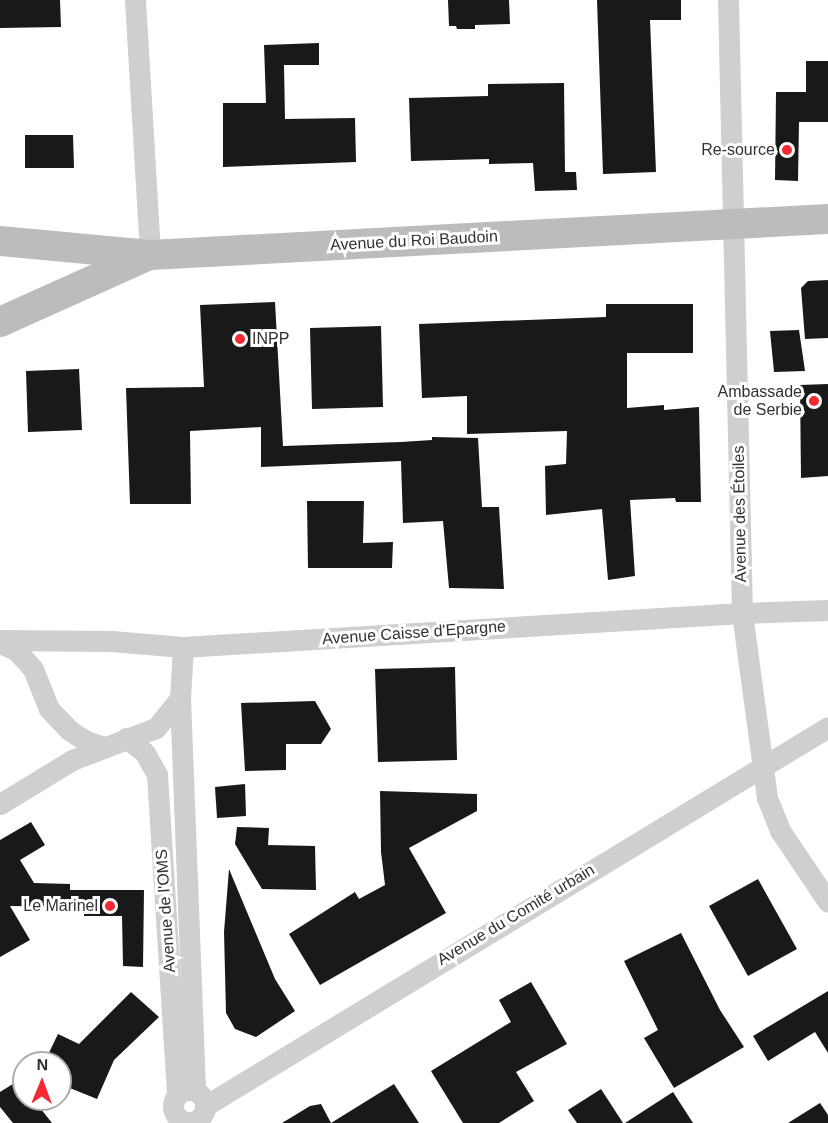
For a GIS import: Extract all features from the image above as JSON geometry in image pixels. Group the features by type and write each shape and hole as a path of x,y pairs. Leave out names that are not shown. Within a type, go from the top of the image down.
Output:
{"street":[{"path":"0,322 150,255 135,0"},
{"name":"Avenue des Étoiles","path":"728,0 735,223 742,613 767,798 781,832 828,902"},
{"name":"Avenue du Roi Baudoin","path":"0,241 150,255 828,219"},
{"name":"Avenue Caisse d'Epargne","path":"0,642 111,641 183,647 742,613 828,610"},
{"path":"0,642 16,650 33,669 49,709 69,730 86,741 105,747"},
{"path":"179,1121 172,1106 192,1097 180,698 183,647"},
{"path":"0,804 72,760 156,728 180,698"},
{"name":"Avenue du Comité urbain","path":"179,1121 196,1121 204,1112 192,1097 828,727"},
{"name":"Avenue de l'OMS","path":"126,738 145,753 157,775 192,1097"}],"building":[{"path":"0,0 60,0 61,27 0,28"},
{"path":"448,0 509,0 510,24 475,25 475,29 457,29 456,26 449,26"},
{"path":"597,0 681,0 681,20 650,20 656,172 603,174"},
{"path":"319,43 319,65 284,65 285,119 355,118 356,162 223,167 223,103 266,103 264,45"},
{"path":"806,61 828,61 828,122 799,122 798,181 775,180 776,92 806,92"},
{"path":"564,83 565,172 576,172 577,190 535,191 533,163 489,164 489,159 411,161 409,98 488,96 488,84"},
{"path":"25,135 73,135 74,168 25,168"},
{"path":"828,280 828,338 805,339 801,288 808,281"},
{"path":"275,302 283,446 401,442 432,440 432,437 478,438 482,507 499,507 504,589 449,588 443,521 403,523 401,461 261,467 261,427 190,431 191,504 130,504 126,388 204,387 200,305"},
{"path":"606,304 693,304 693,353 627,353 627,408 664,405 664,410 699,407 701,502 676,502 675,498 630,500 635,576 608,580 602,509 546,515 545,466 566,464 567,431 467,434 467,396 422,398 419,324 606,317"},
{"path":"381,326 383,407 312,409 310,328"},
{"path":"799,330 805,371 774,372 770,331"},
{"path":"79,369 82,430 28,432 26,371"},
{"path":"828,384 828,476 801,478 800,385"},
{"path":"307,501 364,501 363,543 393,542 392,568 308,568"},
{"path":"455,667 457,760 378,762 375,669"},
{"path":"315,701 331,729 321,744 286,744 286,770 245,771 241,703"},
{"path":"245,784 246,816 217,818 215,787"},
{"path":"380,791 477,794 477,811 409,848 446,913 320,985 289,934 355,892 359,899 385,885 381,852"},
{"path":"31,822 45,845 20,860 34,883 70,884 70,890 144,890 143,967 123,966 122,916 84,916 84,907 10,906 30,940 0,957 0,840"},
{"path":"237,827 269,828 268,845 315,846 316,890 262,889 235,844"},
{"path":"229,869 275,979 295,1011 256,1037 235,1029 226,1013 224,932"},
{"path":"758,879 797,949 748,976 709,906"},
{"path":"681,933 720,1010 744,1047 674,1088 644,1038 658,1030 624,961"},
{"path":"531,982 567,1044 516,1072 534,1101 499,1123 463,1123 431,1071 511,1022 499,1000"},
{"path":"828,991 828,1053 815,1032 768,1061 753,1036"},
{"path":"131,992 159,1017 114,1060 97,1099 72,1089 72,1051 50,1051 58,1034 79,1044"},
{"path":"12,1084 12,1111 42,1111 52,1123 13,1123 0,1107 0,1092"},
{"path":"394,1084 419,1123 331,1123"},
{"path":"601,1089 623,1123 577,1123 568,1110"},
{"path":"673,1092 693,1123 625,1123"},
{"path":"820,1103 828,1115 828,1123 788,1123"},
{"path":"321,1104 331,1123 282,1123 310,1106"}],"place":[{"name":"Re-source","path":"787,150"},
{"name":"INPP","path":"240,339"},
{"name":"Ambassade de Serbie","path":"814,401"},
{"name":"Le Marinel","path":"110,906"}]}
